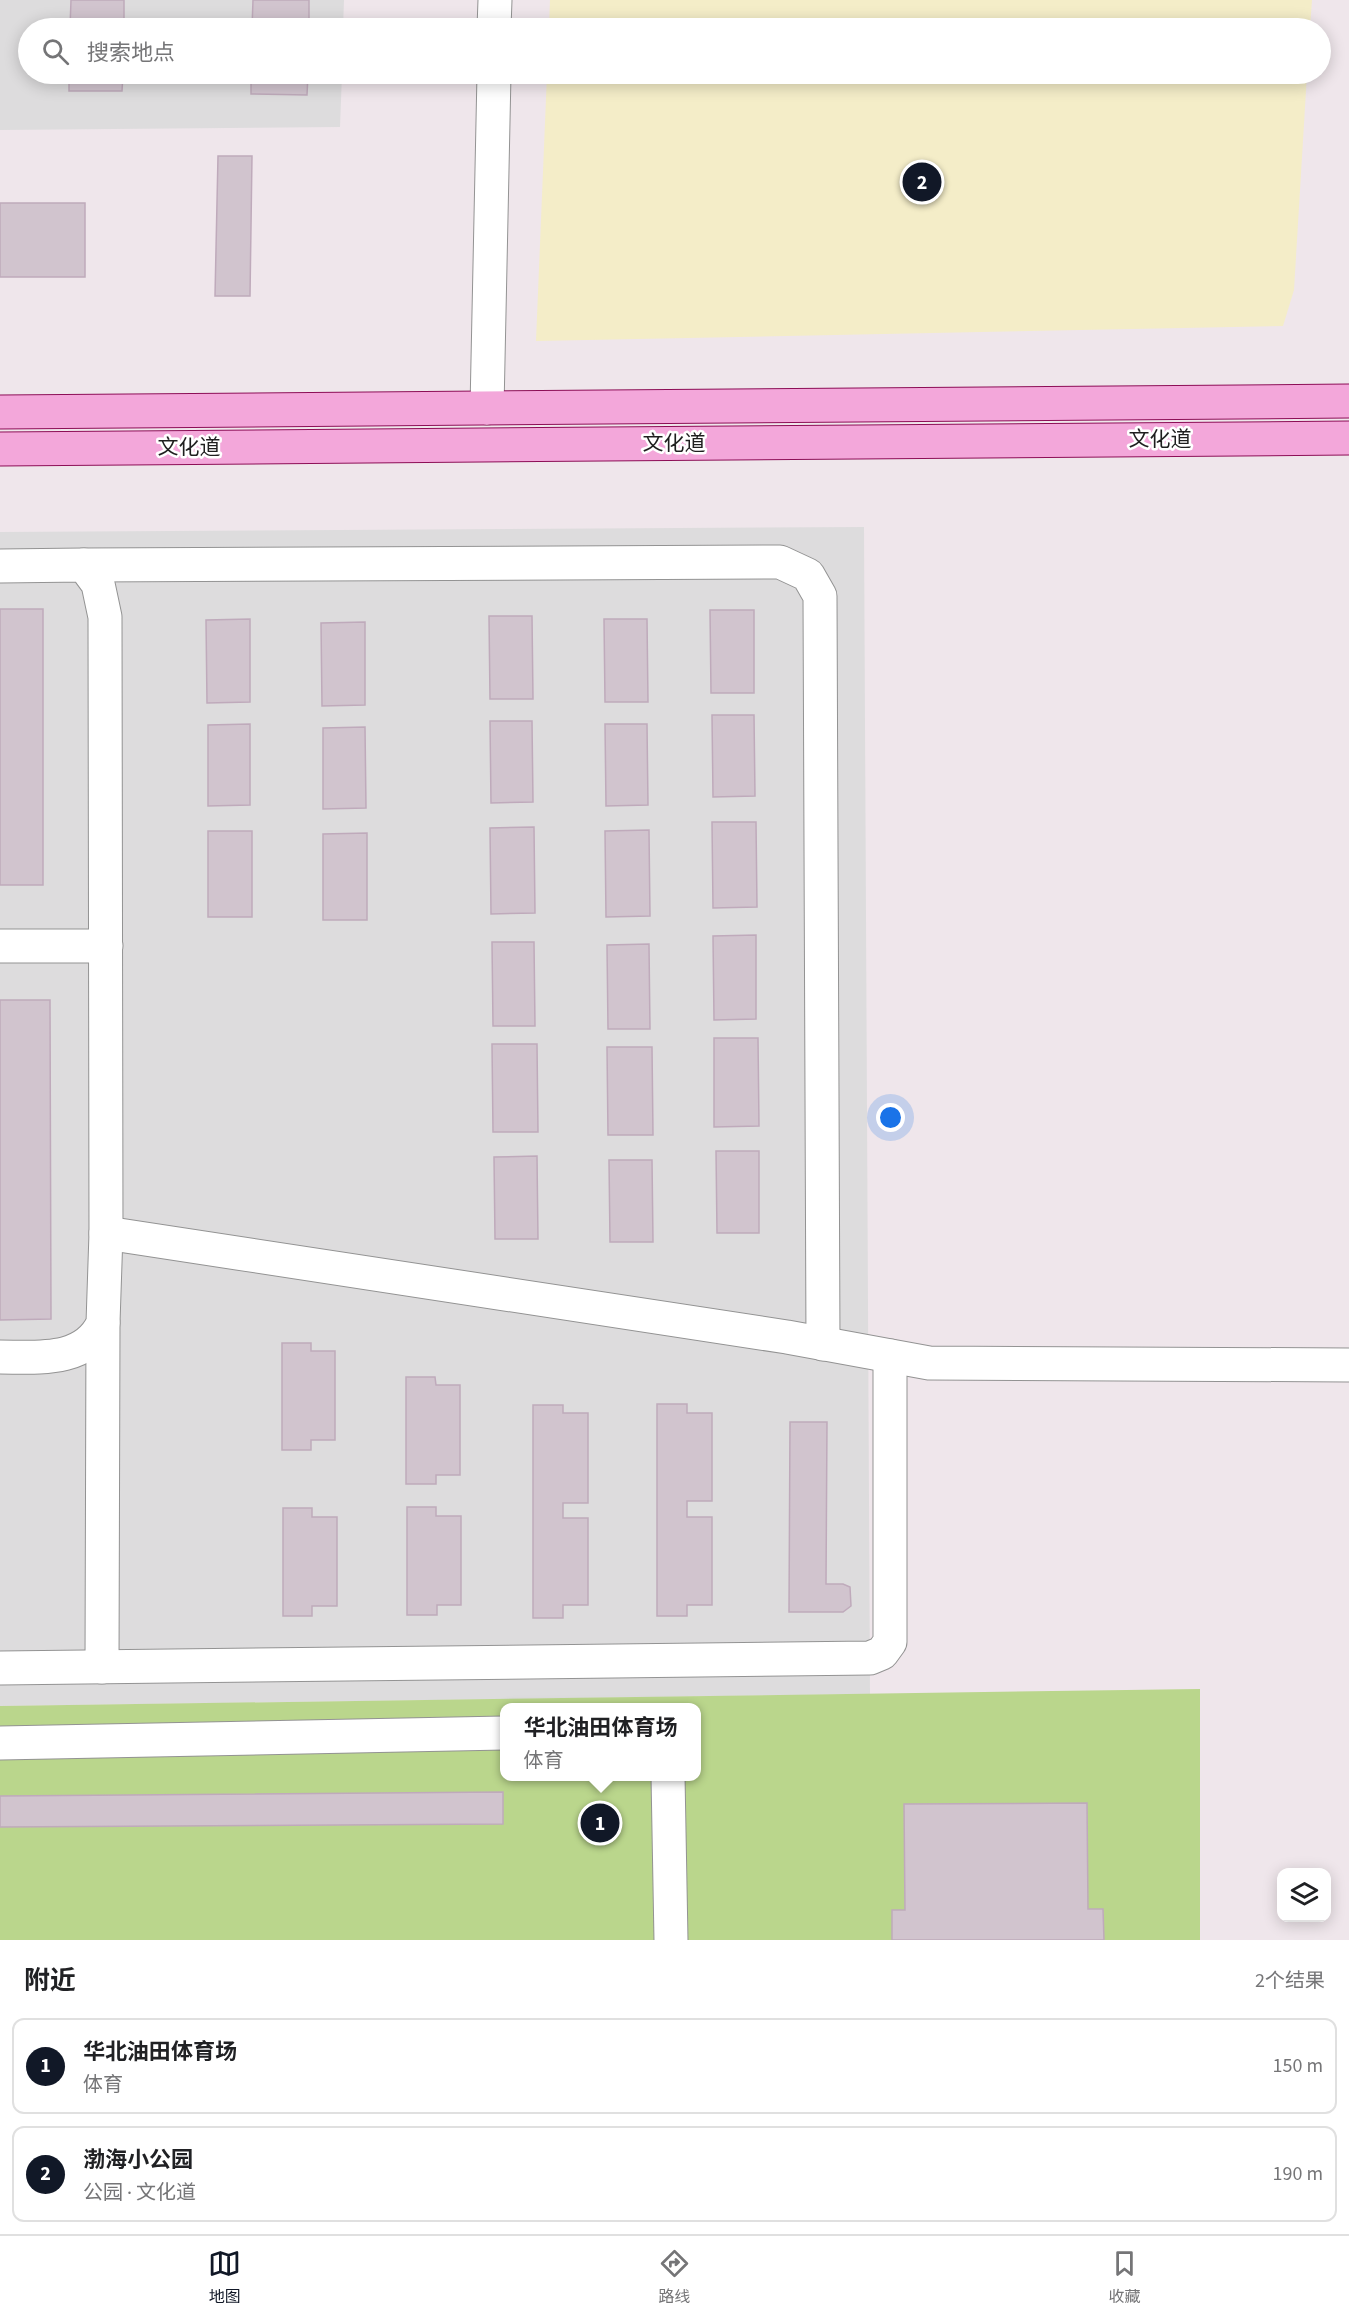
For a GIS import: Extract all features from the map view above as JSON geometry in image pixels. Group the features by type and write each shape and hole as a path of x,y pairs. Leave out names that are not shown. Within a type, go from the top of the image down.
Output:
{"main road":[{"name":"文化道","path":"0,412 1349,401"},
{"name":"文化道","path":"0,449 1349,438"}],"lane":[{"path":"495,0 495,18"},
{"path":"487,408 494,84"},
{"path":"0,566 780,562 808,575 820,596 823,1344"},
{"path":"84,565 98,584 105,617 106,1233 103,1323 102,1666"},
{"path":"0,946 106,946"},
{"path":"106,1233 823,1344 929,1363 1349,1365"},
{"path":"0,1357 57,1356 87,1346 97,1337 103,1323"},
{"path":"0,1668 870,1658 882,1653 890,1641 890,1356"},
{"path":"0,1743 500,1733"},
{"path":"668,1781 670,1940"}],"shaded area":[{"path":"0,0 344,0 343,18 18,18 18,84 342,84 340,127 0,130"},
{"path":"550,0 1312,0 1311,18 549,18"},
{"path":"547,84 1306,84 1294,290 1283,326 536,341"},
{"path":"864,527 870,1694 0,1706 0,532"}],"green space":[{"path":"1200,1689 1200,1940 0,1940 0,1706"}],"building":[{"path":"71,0 124,0 124,18 70,18"},
{"path":"253,0 309,0 309,18 252,18"},
{"path":"69,84 122,84 122,91 69,91"},
{"path":"251,84 308,84 307,95 251,94"},
{"path":"218,156 252,156 250,296 215,296"},
{"path":"0,203 85,203 85,277 0,277"},
{"path":"0,609 43,609 43,885 0,885"},
{"path":"710,610 754,610 754,693 711,693"},
{"path":"489,616 532,616 533,699 490,699"},
{"path":"250,619 250,702 207,703 206,620"},
{"path":"604,619 647,619 648,702 605,702"},
{"path":"365,622 365,705 322,706 321,623"},
{"path":"712,715 754,715 755,796 713,797"},
{"path":"490,721 532,721 533,802 491,803"},
{"path":"250,724 250,805 208,806 208,725"},
{"path":"605,724 647,724 648,805 606,806"},
{"path":"365,727 366,808 323,809 323,728"},
{"path":"712,822 756,822 757,907 713,908"},
{"path":"534,827 535,913 491,914 490,828"},
{"path":"649,830 650,916 606,917 605,831"},
{"path":"208,831 252,831 252,917 208,917"},
{"path":"367,833 367,920 323,920 323,834"},
{"path":"756,935 756,1019 714,1020 713,936"},
{"path":"492,942 534,942 535,1026 493,1026"},
{"path":"649,944 650,1029 608,1029 607,945"},
{"path":"0,1000 50,1000 51,1319 0,1320"},
{"path":"714,1038 758,1038 759,1126 714,1127"},
{"path":"492,1044 537,1044 538,1132 493,1132"},
{"path":"607,1047 652,1047 653,1135 608,1135"},
{"path":"716,1151 759,1151 759,1233 717,1233"},
{"path":"537,1156 538,1239 495,1239 494,1157"},
{"path":"609,1160 652,1160 653,1242 610,1242"},
{"path":"282,1343 311,1343 311,1351 335,1351 335,1440 311,1440 311,1450 282,1450"},
{"path":"406,1377 435,1377 436,1385 460,1385 460,1475 436,1475 436,1484 406,1484"},
{"path":"657,1404 687,1404 687,1413 712,1413 712,1501 687,1501 687,1517 712,1517 712,1605 687,1605 687,1616 657,1616"},
{"path":"533,1405 563,1405 563,1413 588,1413 588,1503 563,1503 563,1518 588,1518 588,1605 563,1605 563,1618 533,1618"},
{"path":"790,1422 827,1422 826,1584 843,1584 850,1587 851,1606 843,1612 789,1612"},
{"path":"407,1507 436,1507 436,1516 461,1516 461,1605 437,1605 437,1615 407,1615"},
{"path":"283,1508 312,1508 312,1517 337,1517 337,1606 312,1606 312,1616 283,1616"},
{"path":"503,1792 503,1824 0,1827 0,1796"},
{"path":"1087,1803 1088,1909 1103,1909 1104,1940 892,1940 892,1910 905,1910 904,1804"}],"place":[{"name":"渤海小公园","path":"922,182"},
{"name":"华北油田体育场","path":"600,1823"}]}
